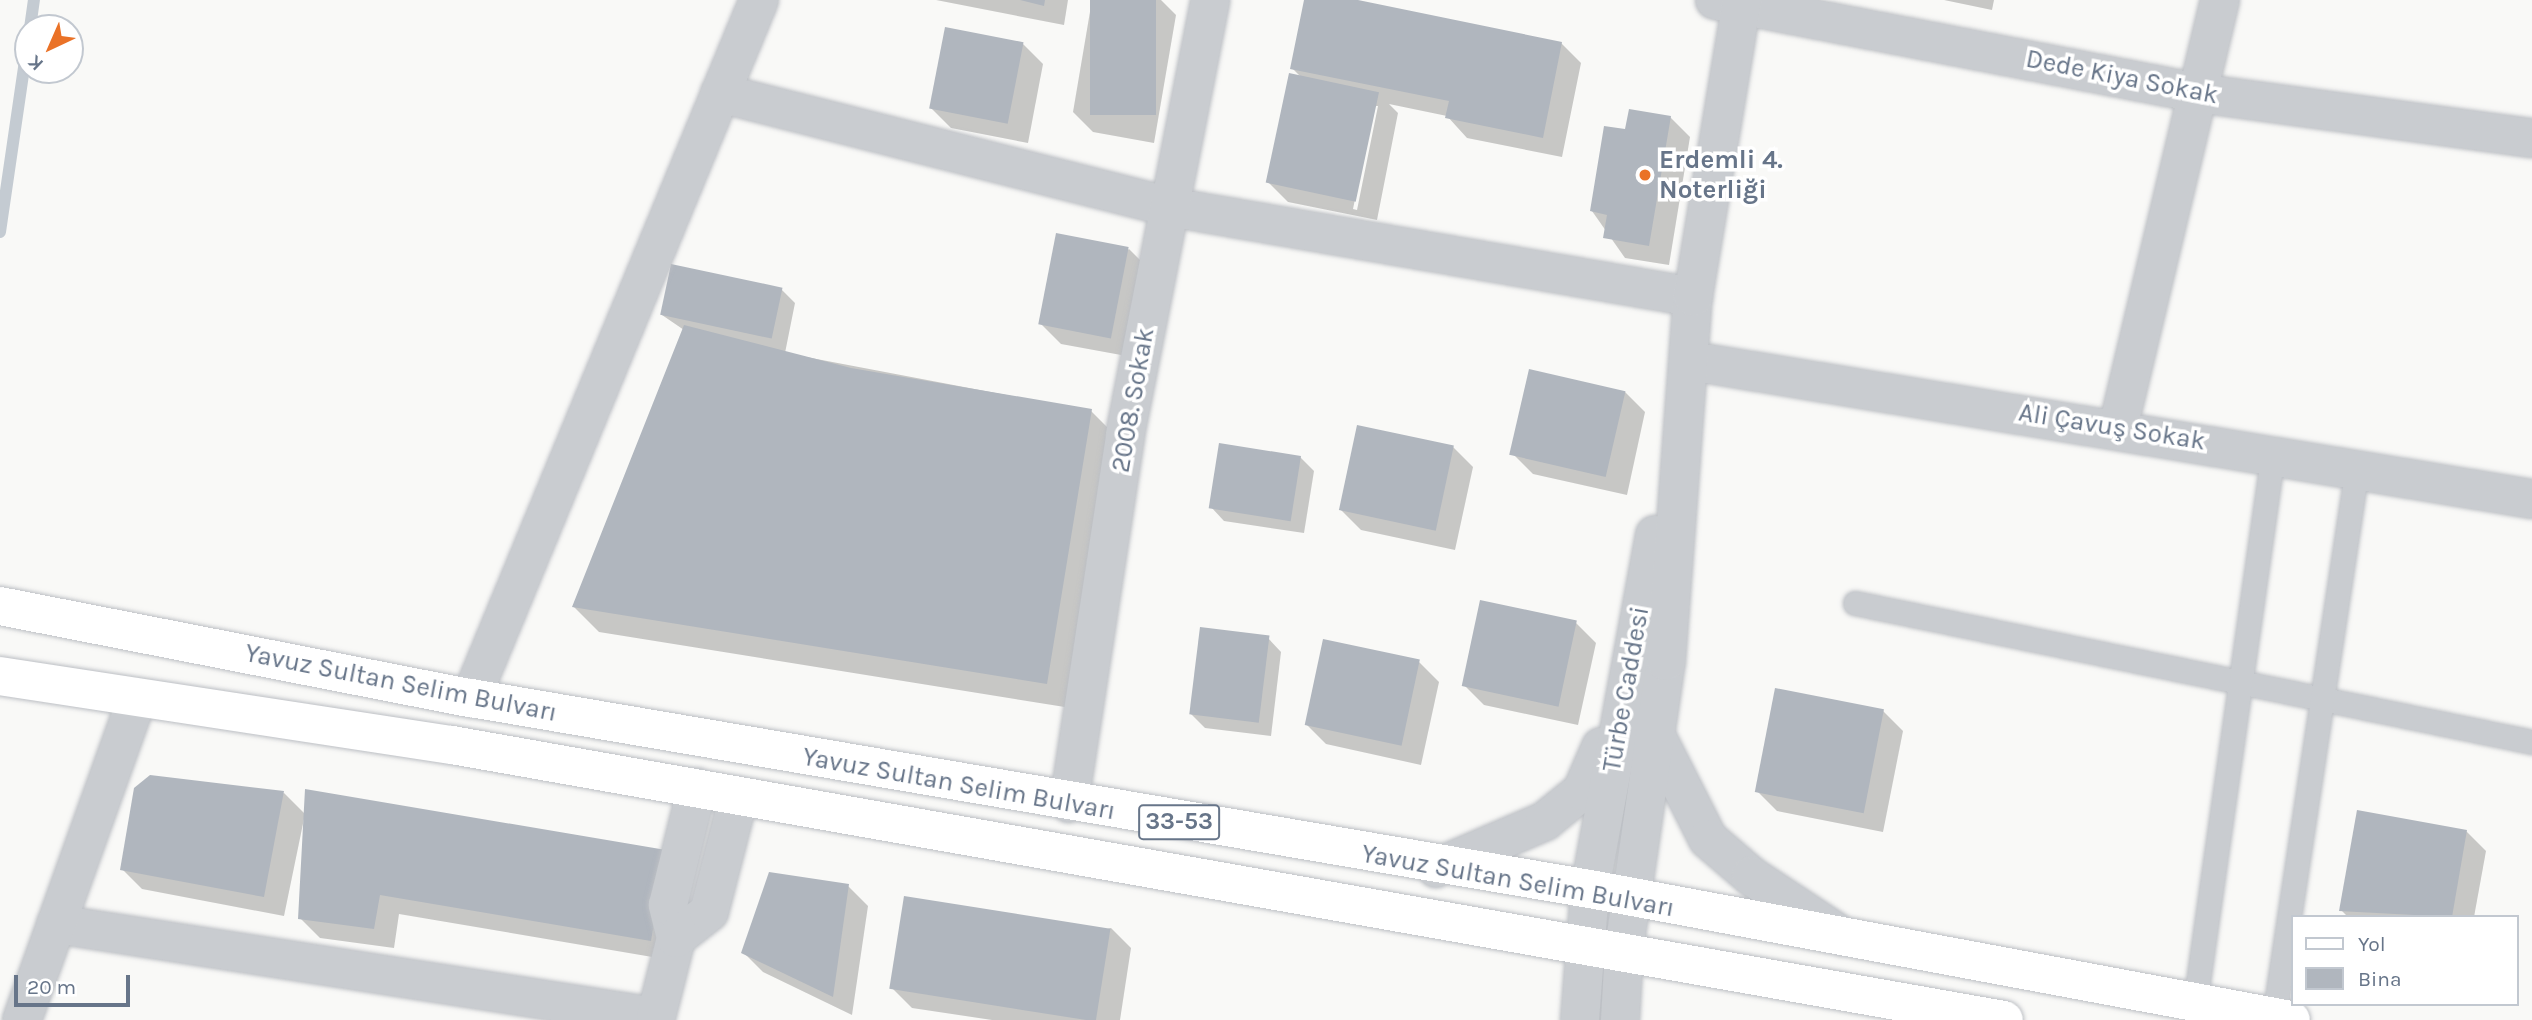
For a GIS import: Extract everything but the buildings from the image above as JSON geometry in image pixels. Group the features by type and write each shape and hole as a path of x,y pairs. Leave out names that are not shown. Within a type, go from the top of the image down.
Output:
{"main road":[{"name":"Yavuz Sultan Selim Bulvarı","path":"0,606 471,698 1436,868 1590,889 1632,900 2283,1018"},
{"name":"Yavuz Sultan Selim Bulvarı","path":"0,676 136,701 452,745 1583,940 2004,1020"}],"street":[{"path":"471,698 759,0"},
{"name":"2008. Sokak","path":"1069,803 1125,436 1210,0"},
{"path":"2118,428 2220,0"},
{"name":"Dede Kiya Sokak","path":"1733,1 2198,93 2532,138"},
{"name":"Türbe Caddesi","path":"1620,1020 1624,948 1655,735 1691,361 1693,297 1733,1"},
{"path":"720,93 1170,207 1693,297"},
{"name":"Türbe Caddesi","path":"1580,1020 1583,940 1590,889 1625,694 1691,361"},
{"name":"Ali Çavuş Sokak","path":"1691,361 2273,453 2532,499"},
{"path":"1436,868 1545,821 1582,791 1625,694"},
{"path":"22,1020 136,701"},
{"path":"1655,735 1709,839 1751,876 1847,940"},
{"path":"56,924 656,1017 676,939 668,905 697,788"},
{"path":"676,939 709,912 739,796"}],"lane":[{"path":"2195,1003 2273,453"},
{"path":"2295,915 2321,700 2357,468"},
{"path":"1855,603 2532,742"},
{"path":"2283,1018 2290,959"}],"waterway":[{"path":"32,14 34,0"},
{"path":"0,232 22,84"}],"place":[{"name":"Erdemli 4. Noterliği","path":"1645,175"}]}
